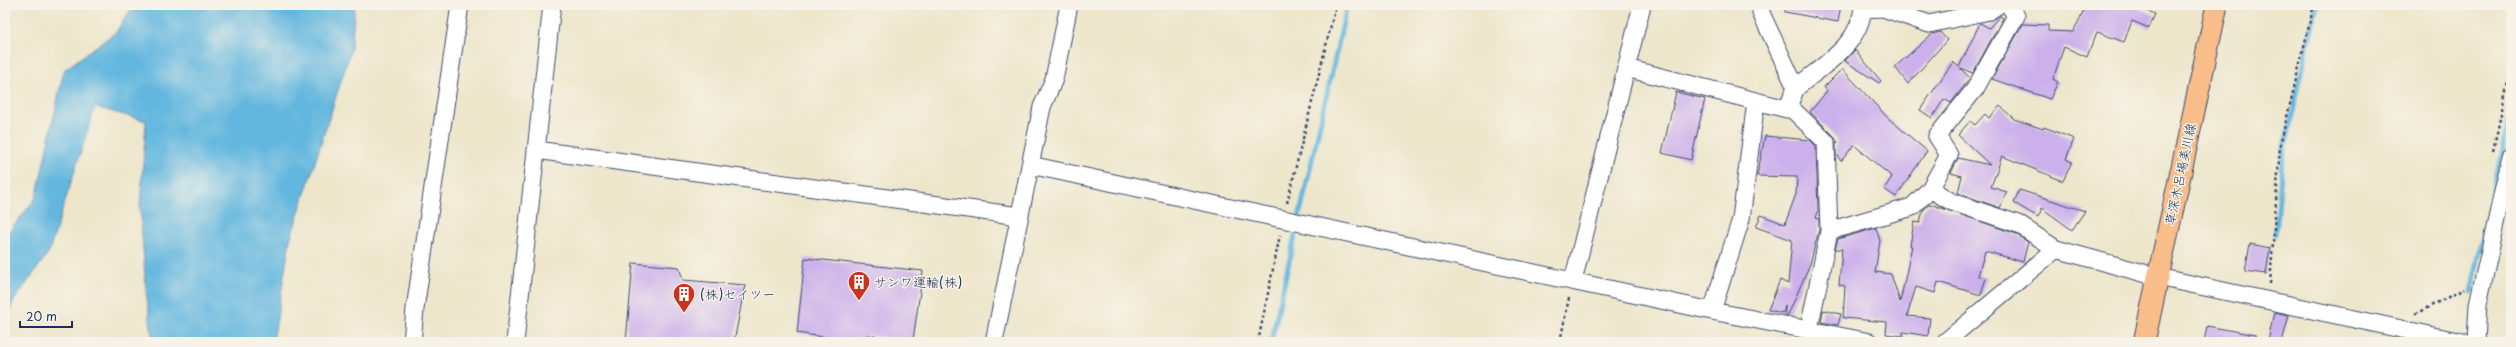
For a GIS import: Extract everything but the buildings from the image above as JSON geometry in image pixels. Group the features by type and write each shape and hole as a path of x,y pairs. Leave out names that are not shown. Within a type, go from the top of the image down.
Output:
{"main road":[{"name":"草深木呂場美川線","path":"2144,342 2217,5"}],"street":[{"path":"412,342 415,309 460,5"},
{"path":"515,342 552,5"},
{"path":"994,342 1042,107 1054,79 1069,5"},
{"path":"1573,281 1642,5"},
{"path":"1761,5 1761,13 1796,88"},
{"path":"1626,68 1787,109 1796,88 1854,37 1863,7 1883,8 1930,24 1989,11 1998,5"},
{"path":"1829,231 1912,207 1930,189 1949,155 1937,136 1975,89 2016,16 2009,5"},
{"path":"1712,311 1741,219 1756,101"},
{"path":"1789,106 1826,142 1829,231 1809,329"},
{"path":"536,150 1019,216"},
{"path":"2476,342 2478,304 2511,156"},
{"path":"1030,166 1712,311 1870,342"},
{"path":"1930,189 1952,202 2018,224 2056,249 2158,277 2462,342"},
{"path":"1945,342 2056,249"}],"path":[{"path":"1258,342 1283,220 1336,5"},
{"path":"2269,300 2280,146 2314,5"},
{"path":"2492,159 2511,68"},
{"path":"1560,342 1573,281"},
{"path":"2392,326 2465,289 2466,281"}],"water":[{"path":"134,5 355,5 351,50 290,240 273,342 153,342 146,291 140,206 146,121 95,107 49,252 13,302 5,336 5,237 36,198 64,70 116,32"}],"waterway":[{"path":"1271,342 1347,5"},
{"path":"2276,235 2282,160 2317,5"},
{"path":"2471,292 2511,109"}],"place":[{"name":"サンワ運輸(株)","path":"859,302"},
{"name":"(株)セイツー","path":"684,314"}]}
